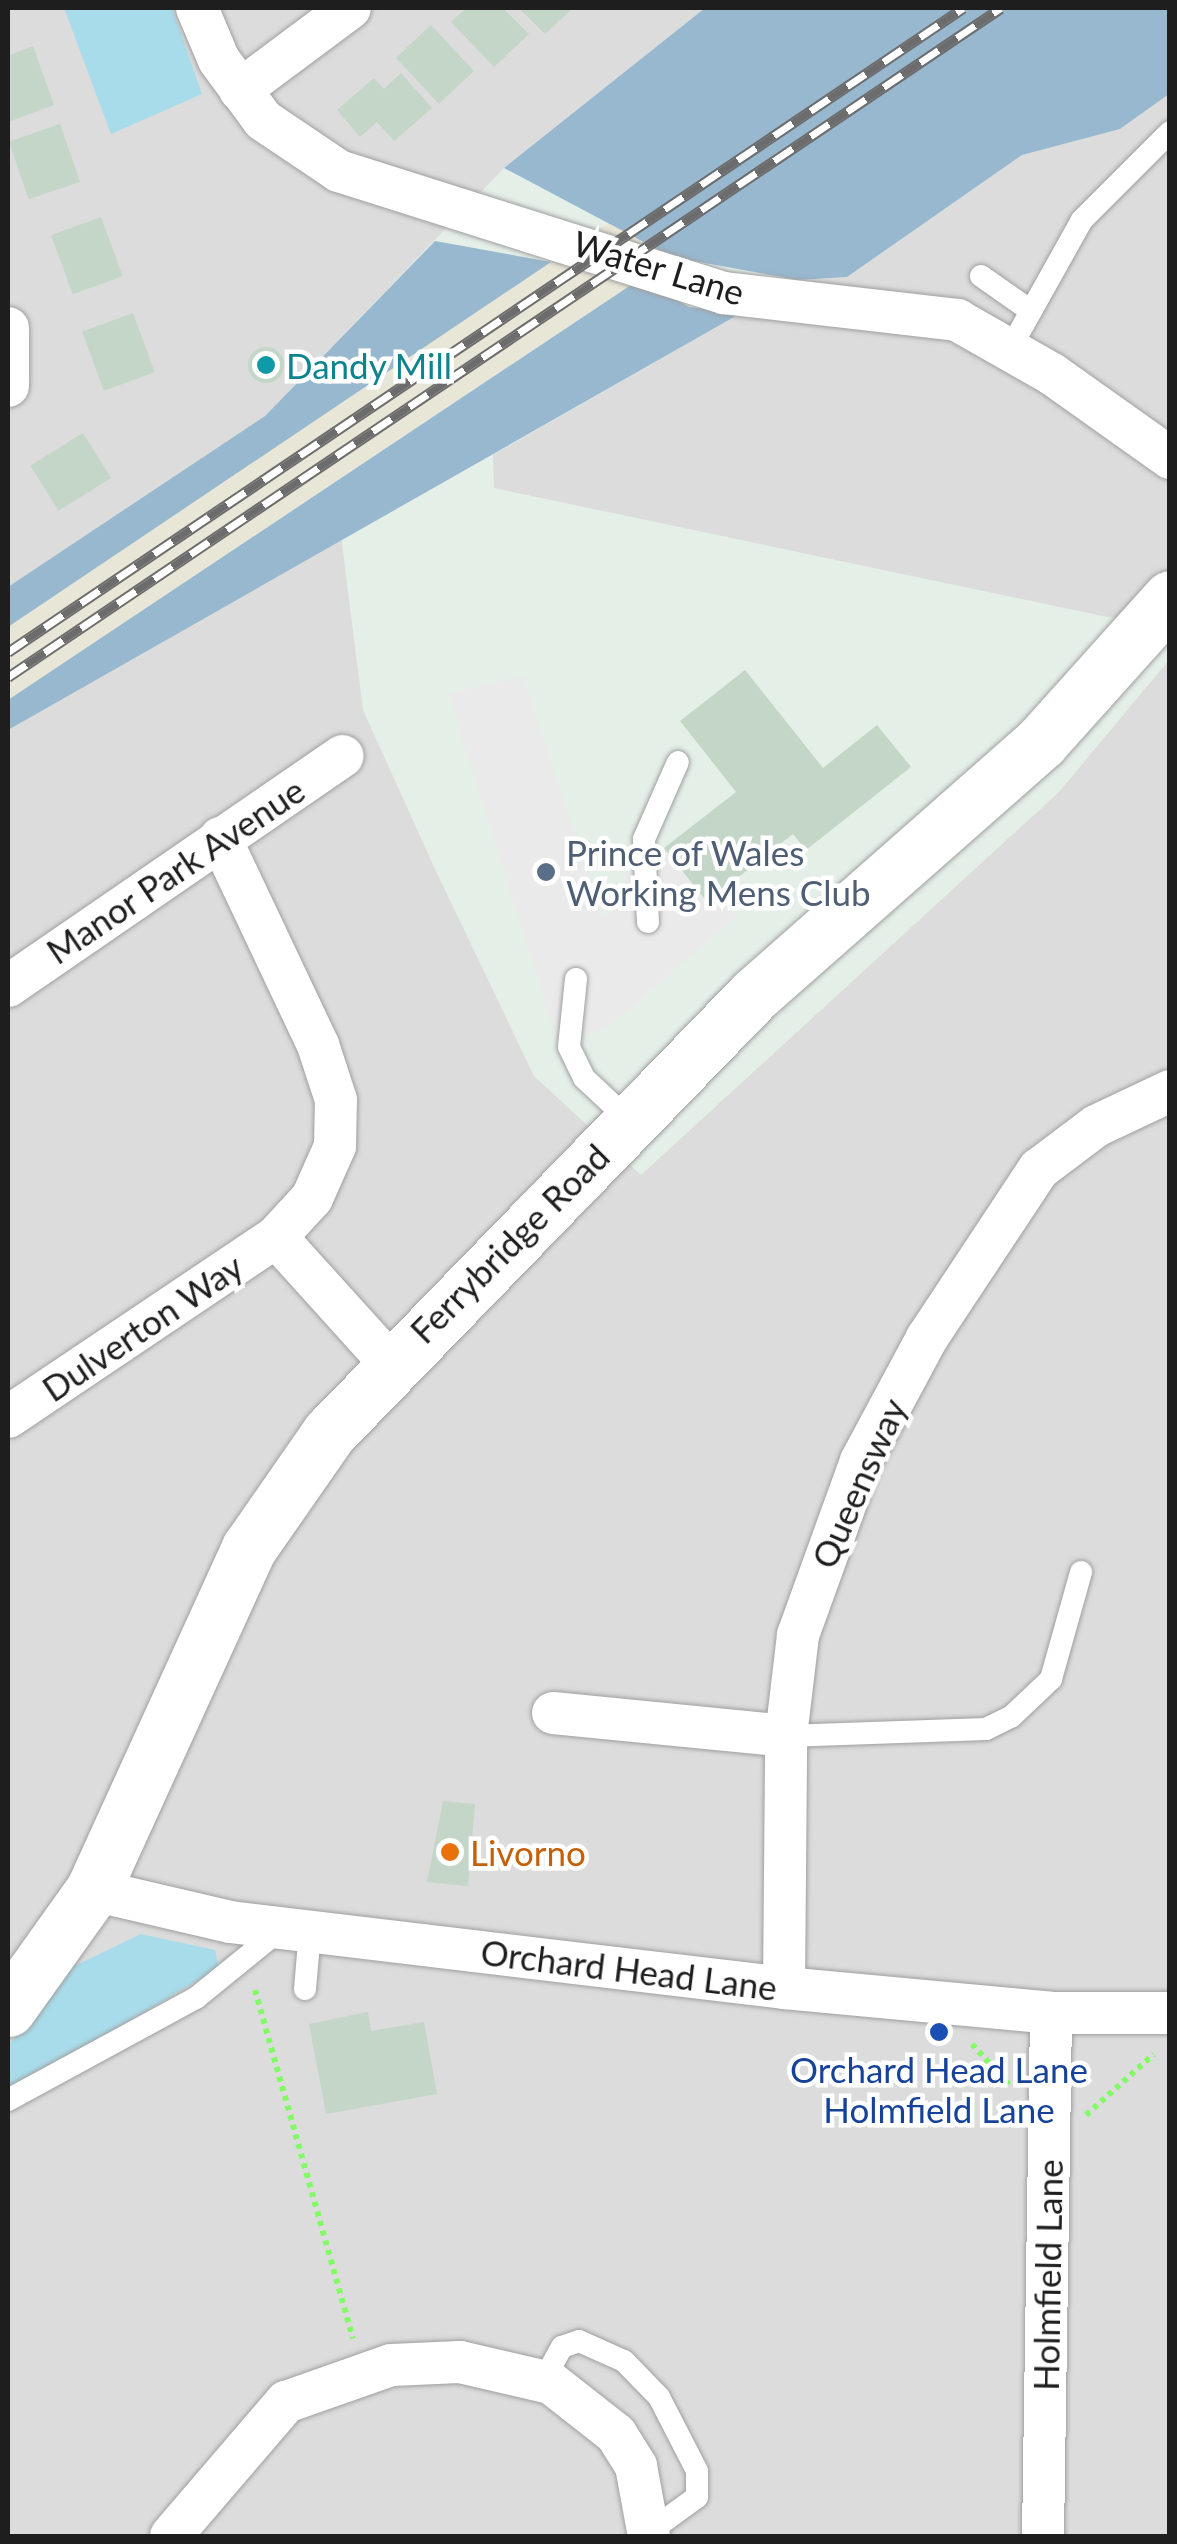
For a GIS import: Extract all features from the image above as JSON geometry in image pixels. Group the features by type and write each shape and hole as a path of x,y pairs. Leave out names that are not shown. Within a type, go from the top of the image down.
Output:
{"street":[{"name":"Water Lane","path":"196,8 240,90 297,148 396,194 538,230 724,293 908,309 1021,329 1170,458"},
{"path":"240,90 350,8"},
{"path":"8,328 8,386"},
{"name":"Ferrybridge Road","path":"8,2009 93,1890 249,1548 389,1362 754,995 1040,742 1170,598"},
{"name":"Manor Park Avenue","path":"8,986 343,756"},
{"name":"Dulverton Way","path":"8,1417 276,1237 312,1198 335,1146 336,1100 298,993 220,838"},
{"name":"Queensway","path":"784,1988 786,1736 798,1635 823,1550 926,1338 1039,1169 1096,1126 1170,1091"},
{"name":"Dulverton Way","path":"276,1237 389,1362"},
{"path":"553,1713 786,1736"},
{"name":"Orchard Head Lane","path":"93,1890 296,1929 784,1988 1051,2013 1170,2013"},
{"name":"Holmfield Lane","path":"1043,2536 1051,2013"},
{"path":"171,2536 286,2402 362,2372 460,2362 543,2381 616,2434 636,2466 649,2534"}],"lane":[{"path":"981,276 1021,329 1082,220 1170,132"},
{"path":"648,922 644,839 678,762"},
{"path":"576,978 569,1047 584,1078 630,1121"},
{"path":"786,1736 986,1730 1012,1717 1051,1679 1081,1572"},
{"path":"8,2100 196,1998 296,1929 305,1990"},
{"path":"543,2381 562,2347 579,2341 624,2362 659,2397 697,2471 697,2497 649,2534"}],"path":[{"path":"248,1959 362,2372"}],"shaded area":[{"path":"8,8 705,8 504,168 265,416 8,587"},
{"path":"64,8 172,8 202,94 111,134"},
{"path":"705,8 1169,8 1169,94 1120,129 1022,155 847,277 798,280 672,257 504,168"},
{"path":"928,8 640,279 8,700 8,627"},
{"path":"1169,94 1169,630 494,488 493,455 798,280 847,277 1022,155 1120,129"},
{"path":"435,241 551,262 8,627 8,587 265,416"},
{"path":"640,279 689,307 741,313 8,730 8,700"},
{"path":"341,536 363,710 435,869 534,1076 641,1175 1059,792 1169,660 1169,2536 8,2536 8,730"},
{"name":"Prince of Wales Working Mens Club","path":"523,676 603,919 619,906 631,847 664,848 706,902 715,895 737,916 607,1029 557,1041 448,694"},
{"path":"141,1934 215,1950 219,1968 8,2093 8,2046 70,1968"}],"building":[{"path":"466,8 503,8 529,34 494,67 451,22"},
{"path":"519,8 573,8 545,34"},
{"path":"431,25 474,71 439,104 396,58"},
{"path":"33,46 54,105 8,122 8,56"},
{"path":"401,73 432,108 394,141 377,122 360,137 337,110 374,78 384,89"},
{"path":"60,124 80,182 29,199 9,142"},
{"path":"101,217 123,276 73,294 51,235"},
{"path":"133,313 155,372 104,391 82,331"},
{"name":"Dandy Mill","path":"266,347 279,352 284,365 279,378 266,383 253,378 248,365 253,352"},
{"path":"83,433 111,478 59,511 30,466"},
{"path":"745,670 823,768 877,725 911,767 806,850 793,834 707,902 664,848 736,792 680,721"},
{"name":"Livorno","path":"443,1801 475,1804 468,1886 427,1882"},
{"path":"368,2012 371,2031 424,2022 437,2094 326,2114 309,2024"}],"railway":[{"path":"8,652 963,8"},
{"path":"8,677 1001,8"}],"place":[{"name":"Dandy Mill","path":"266,365"},
{"name":"Prince of Wales Working Mens Club","path":"546,872"},
{"name":"Livorno","path":"450,1852"},
{"name":"Orchard Head Lane Holmfield Lane","path":"939,2032"}]}
